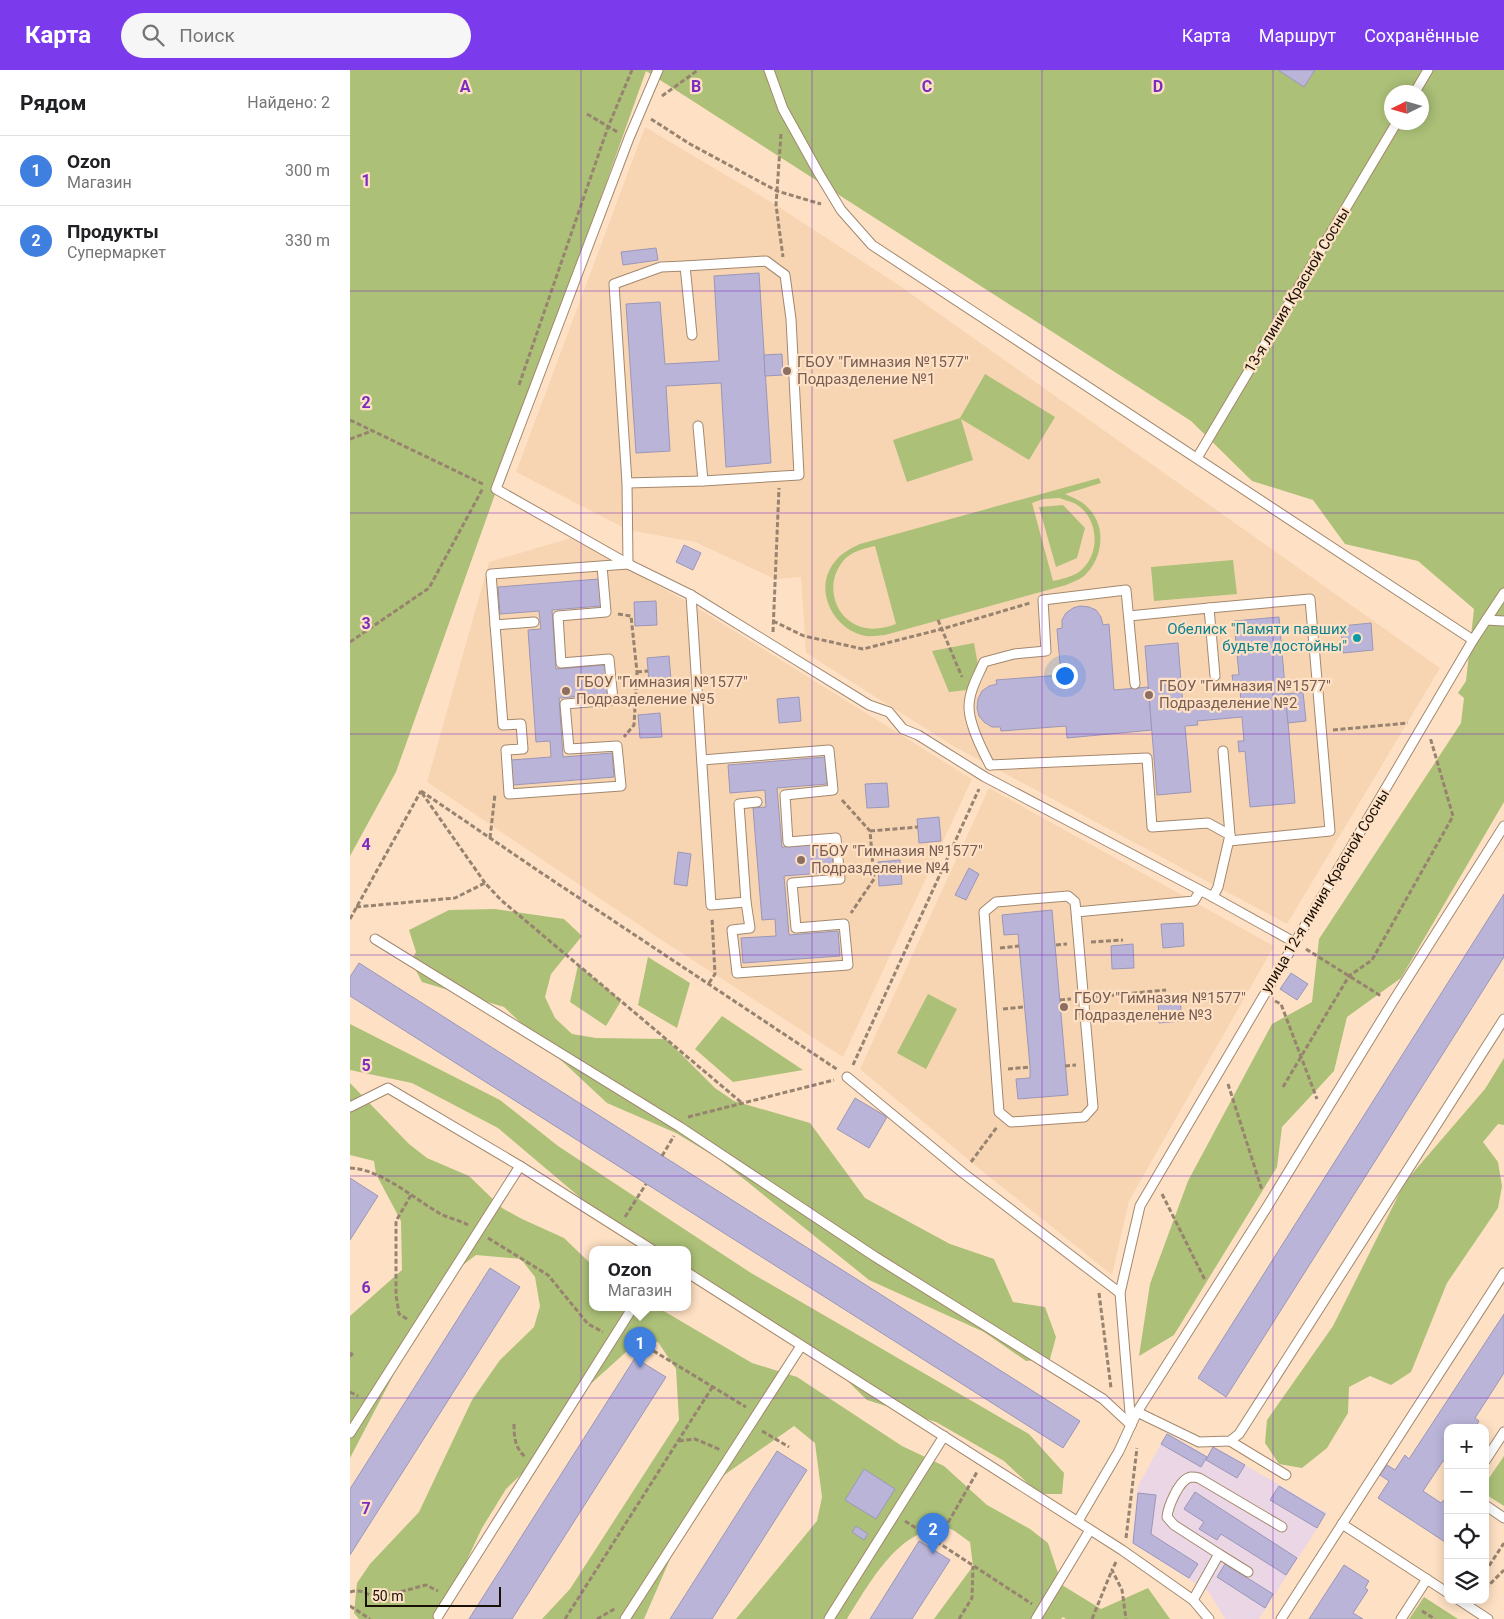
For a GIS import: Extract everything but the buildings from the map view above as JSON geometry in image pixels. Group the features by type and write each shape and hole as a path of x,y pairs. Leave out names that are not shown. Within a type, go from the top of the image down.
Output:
{"lane":[{"path":"658,70 629,138 496,489 628,564 691,595 869,705 890,712 903,729 918,735 985,777 1294,942"},
{"path":"769,70 783,109 818,172 841,210 872,245 1473,640"},
{"path":"1419,85 1428,70"},
{"name":"13-я линия Красной Сосны","path":"1197,458 1392,130"},
{"path":"627,483 703,481 799,475 791,319 785,276 766,261 661,267 614,284 627,483 628,564"},
{"path":"685,266 692,335"},
{"path":"698,426 703,481"},
{"path":"602,566 606,612 558,616 561,662 610,659 613,700 565,704 568,749 617,746 620,786 509,794 506,750 523,749 521,724 503,725 491,574 628,564"},
{"path":"985,777 990,765 976,737 969,707 974,684 984,662 1014,654 1046,651 1043,600 1126,590 1135,684"},
{"name":"улица 12-я линия Красной Сосны","path":"1130,1425 1120,1292 1140,1206 1473,640 1504,593"},
{"path":"691,595 711,905 746,902"},
{"path":"990,765 1147,758 1152,827 1208,822 1230,838 1330,831 1310,599 1129,616"},
{"path":"1209,608 1215,676"},
{"path":"1486,620 1504,621"},
{"path":"495,625 534,622"},
{"path":"702,760 829,750 833,790 785,796 788,842 836,838 840,879 792,883 796,928 844,924 848,965 737,973 732,930 750,928 738,804 757,802"},
{"path":"1212,897 1218,887 1230,838 1223,751"},
{"path":"1078,1521 1119,1451 1137,1412 1504,826"},
{"path":"1076,912 1194,901 1200,891"},
{"path":"1068,896 1075,902 1079,943 1093,1107 1084,1117 1012,1122 999,1112 984,912 996,902 1068,896"},
{"path":"374,939 680,1127 874,1256 1103,1399 1130,1425"},
{"path":"1230,1441 1239,1434 1504,1019"},
{"path":"847,1077 963,1173 1120,1292"},
{"path":"350,1107 388,1088 520,1166 646,1246"},
{"path":"350,1433 520,1166"},
{"path":"1281,1619 1504,1273"},
{"path":"691,1275 1128,1554 1193,1600 1209,1619"},
{"path":"438,1616 533,1463 631,1311"},
{"path":"625,1619 800,1346"},
{"path":"1137,1412 1199,1442 1230,1441 1286,1475"},
{"path":"1489,1455 1504,1432"},
{"path":"829,1619 944,1436"},
{"path":"1248,1572 1174,1525 1167,1518 1168,1508 1183,1482 1190,1477 1199,1478 1282,1526"},
{"path":"1489,1509 1504,1518"},
{"path":"1342,1524 1444,1590"},
{"path":"1036,1619 1090,1530"},
{"path":"1193,1600 1219,1554"},
{"path":"1401,1619 1427,1579"},
{"path":"1465,1604 1488,1619"}],"path":[{"path":"517,391 608,127 632,70"},
{"path":"662,96 698,70"},
{"path":"783,109 776,205 785,276"},
{"path":"640,112 690,144 777,191 841,210"},
{"path":"587,114 629,138"},
{"path":"350,420 485,485"},
{"path":"350,439 372,431"},
{"path":"350,642 429,588 485,485 488,476"},
{"path":"772,645 780,476"},
{"path":"773,621 804,636 863,649 1043,600"},
{"path":"606,612 631,616 636,672 634,725 617,746"},
{"path":"938,620 971,698"},
{"path":"636,672 648,671"},
{"path":"1283,1087 1348,976 1372,960 1453,816 1426,722 1321,731"},
{"path":"847,1077 985,777"},
{"path":"833,790 870,831 874,878 844,924"},
{"path":"421,791 847,1077"},
{"path":"421,791 485,883 508,906 743,1103"},
{"path":"350,919 421,791"},
{"path":"490,838 491,825"},
{"path":"870,831 918,828"},
{"path":"356,907 455,898 485,883"},
{"path":"709,983 715,974 711,905"},
{"path":"1079,943 1123,940"},
{"path":"1294,942 1392,1003"},
{"path":"987,949 1019,946"},
{"path":"1084,998 1166,990"},
{"path":"1265,994 1281,1004 1323,1114"},
{"path":"991,1010 1024,1007"},
{"path":"1222,1066 1267,1207"},
{"path":"996,1070 1030,1067"},
{"path":"686,1118 847,1077"},
{"path":"971,1162 1005,1117"},
{"path":"662,1156 680,1127"},
{"path":"350,1168 357,1168 376,1174 441,1214 458,1220 479,1232 548,1276 588,1324 614,1338 636,1343 652,1350 758,1414"},
{"path":"1155,1180 1212,1294"},
{"path":"618,1229 646,1184"},
{"path":"411,1195 396,1220 396,1295 399,1314 419,1326"},
{"path":"350,1353 352,1354 350,1357"},
{"path":"565,1619 713,1386"},
{"path":"514,1424 514,1439 518,1450 533,1463"},
{"path":"751,1424 789,1447"},
{"path":"1126,1543 1137,1446 1130,1425"},
{"path":"678,1441 696,1439 732,1454"},
{"path":"937,1542 983,1461"},
{"path":"895,1514 1042,1610"},
{"path":"1489,1566 1504,1543"},
{"path":"1092,1619 1118,1557"},
{"path":"960,1619 972,1598 973,1566"},
{"path":"1112,1570 1122,1590 1126,1619"},
{"path":"1489,1585 1504,1570"},
{"path":"350,1592 359,1590 375,1597 380,1597 426,1585 449,1598"},
{"path":"350,1606 370,1619"}],"shaded area":[{"path":"645,127 776,205 897,284 1440,668 1287,924 955,747 806,653 801,577 775,579 695,542 628,530 516,472"},
{"path":"571,538 686,601 972,779 843,1057 663,941 427,782 489,562"},
{"name":"ГБОУ \"Гимназия №1577\" Подразделение №3","path":"989,788 1274,946 1129,1201 1112,1275 971,1162 860,1069"},
{"path":"1167,1433 1207,1456 1213,1446 1327,1513 1259,1619 1225,1619 1209,1592 1132,1543 1138,1486"}],"green space":[{"path":"350,70 1504,70 1504,802 1401,978 1347,1017 1334,1071 1282,1127 1277,1167 1174,1335 1139,1356 1150,1284 1188,1181 1272,1024 1312,1002 1319,939 1461,723 1464,698 1458,693 1466,681 1474,609 1418,561 1345,544 1313,500 1252,481 1191,421 646,71 396,772 350,856"},
{"path":"985,374 1055,417 1029,460 961,419 973,460 907,482 893,440 960,418"},
{"path":"1099,478 1101,483 1065,494 1084,504 1099,526 1100,544 1098,553 1095,562 1084,576 1066,585 885,635 866,636 855,633 845,627 830,609 826,598 825,586 827,575 833,564 845,552 860,544","holes":["1059,498 1074,503 1089,517 1093,526 1094,546 1086,565 1079,572 1070,577 1053,581 1032,503 1043,499","875,546 896,624 870,629 855,624 846,618 839,609 833,588 839,566 847,557 857,551"]},
{"path":"1063,505 1085,528 1077,558 1056,567 1039,507"},
{"path":"1233,560 1237,594 1154,601 1151,567"},
{"path":"974,643 978,665 967,690 949,692 932,651"},
{"path":"495,909 564,919 582,936 551,974 545,997 555,1018 572,1034 596,1038 666,1039 715,1088 734,1101 810,1123 865,1198 950,1244 994,1259 1013,1302 1045,1307 1056,1337 1050,1359 1026,1361 984,1332 869,1280 719,1159 676,1133 607,1103 504,1007 422,982 411,961 416,952 409,930 449,910"},
{"path":"648,957 690,983 677,1028 638,1005"},
{"path":"578,965 621,1001 606,1026 570,1002"},
{"path":"928,994 957,1009 926,1069 897,1053"},
{"path":"722,1016 803,1070 733,1082 695,1049"},
{"path":"350,1024 500,1100 558,1146 751,1273 1029,1434 1064,1473 1062,1494 1039,1494 1004,1461 936,1422 867,1400 813,1347 691,1274 691,1246 637,1246 498,1128 412,1083 350,1070"},
{"path":"1504,1058 1504,1125 1498,1124 1483,1142 1498,1162 1502,1186 1498,1208 1447,1283 1411,1372 1391,1385 1370,1376 1349,1387 1348,1413 1327,1448 1302,1468 1279,1464 1265,1443 1267,1420 1333,1326 1405,1182 1485,1089"},
{"path":"350,1083 409,1144 427,1158 469,1176 502,1208 564,1238 589,1262 589,1311 664,1311 752,1363 797,1377 902,1446 944,1466 987,1505 1030,1529 1048,1543 1062,1585 1101,1609 1148,1588 1170,1619 1066,1619 1063,1617 1061,1619 934,1619 973,1566 970,1542 953,1530 947,1529 921,1533 907,1541 873,1578 847,1619 736,1619 817,1521 822,1497 815,1443 794,1426 710,1485 694,1504 644,1619 542,1619 570,1589 679,1420 676,1369 658,1342 636,1343 585,1389 533,1463 506,1489 482,1528 449,1598 438,1616 434,1619 359,1619 354,1613 357,1583 370,1564 419,1512 472,1400 500,1360 534,1327 540,1306 535,1277 521,1259 476,1255 459,1268 419,1326 350,1458 350,1316 402,1270 401,1221 376,1174 374,1161 350,1155"},
{"path":"1504,1456 1504,1506 1489,1497 1489,1478"},
{"path":"1424,1597 1458,1619 1409,1619"}],"place":[{"name":"ГБОУ \"Гимназия №1577\" Подразделение №1","path":"787,371"},
{"name":"Обелиск \"Памяти павших будьте достойны\"","path":"1357,638"},
{"name":"ГБОУ \"Гимназия №1577\" Подразделение №5","path":"566,691"},
{"name":"ГБОУ \"Гимназия №1577\" Подразделение №2","path":"1149,695"},
{"name":"ГБОУ \"Гимназия №1577\" Подразделение №4","path":"801,860"},
{"name":"ГБОУ \"Гимназия №1577\" Подразделение №3","path":"1064,1007"},
{"name":"Ozon","path":"640,1368"},
{"name":"Продукты","path":"933,1554"}]}
